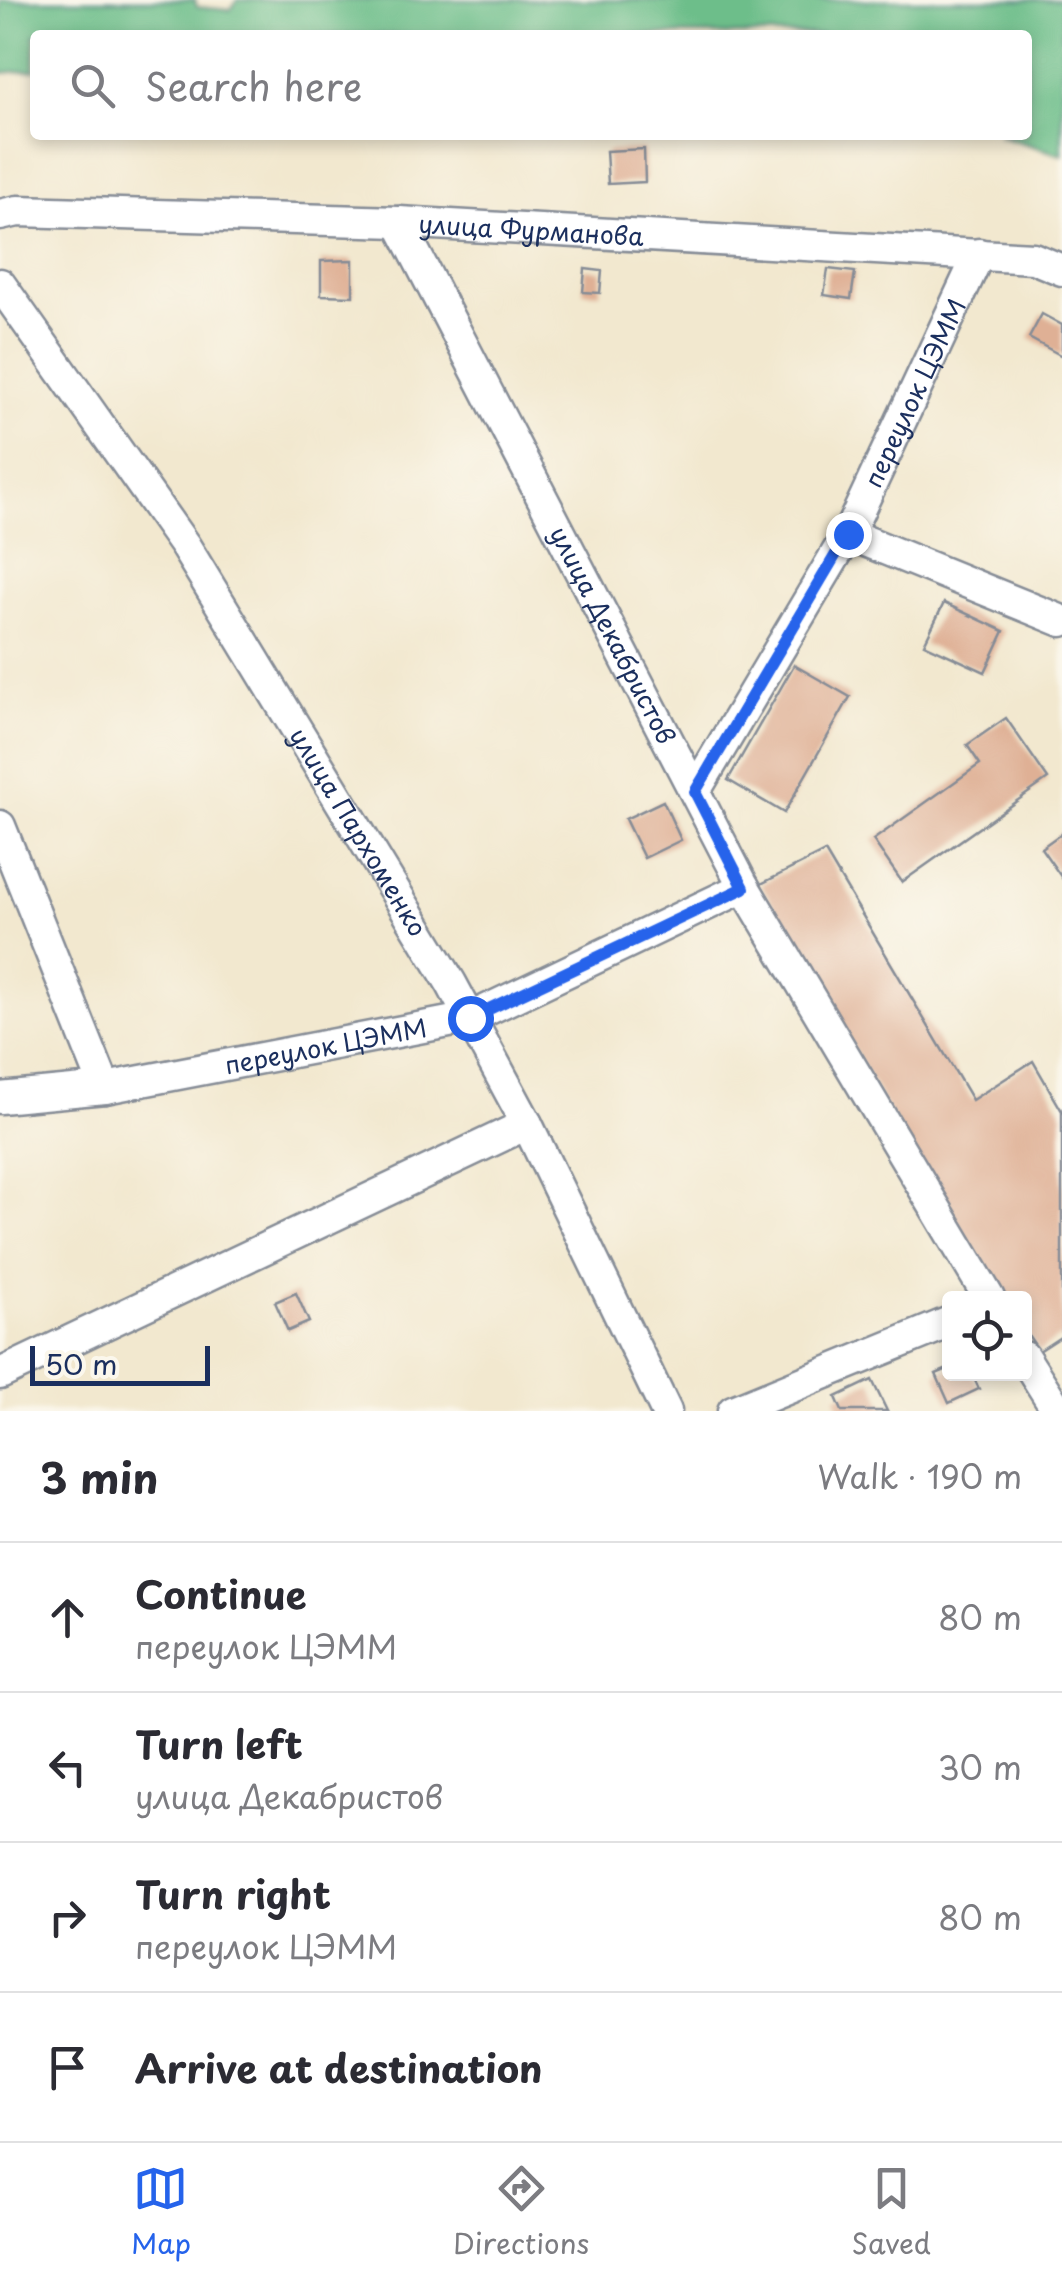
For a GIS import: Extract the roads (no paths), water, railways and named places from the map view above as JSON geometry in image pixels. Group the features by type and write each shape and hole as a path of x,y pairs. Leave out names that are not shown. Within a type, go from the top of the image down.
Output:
{"street":[{"name":"улица Фурманова","path":"0,215 18,211 399,222 978,254 1032,258 1062,270"},
{"name":"улица Декабристов","path":"399,222 744,888 984,1291"},
{"name":"переулок ЦЭММ","path":"695,792 848,534 978,254"},
{"name":"улица Пархоменко","path":"0,284 185,546 470,1018 528,1124 666,1411"},
{"path":"848,534 1062,620"},
{"path":"0,826 105,1088"},
{"name":"переулок ЦЭММ","path":"0,1098 105,1088 470,1018 744,888"},
{"path":"0,1374 528,1124"},
{"path":"733,1411 942,1325"},
{"path":"1032,1370 1058,1411"}]}
